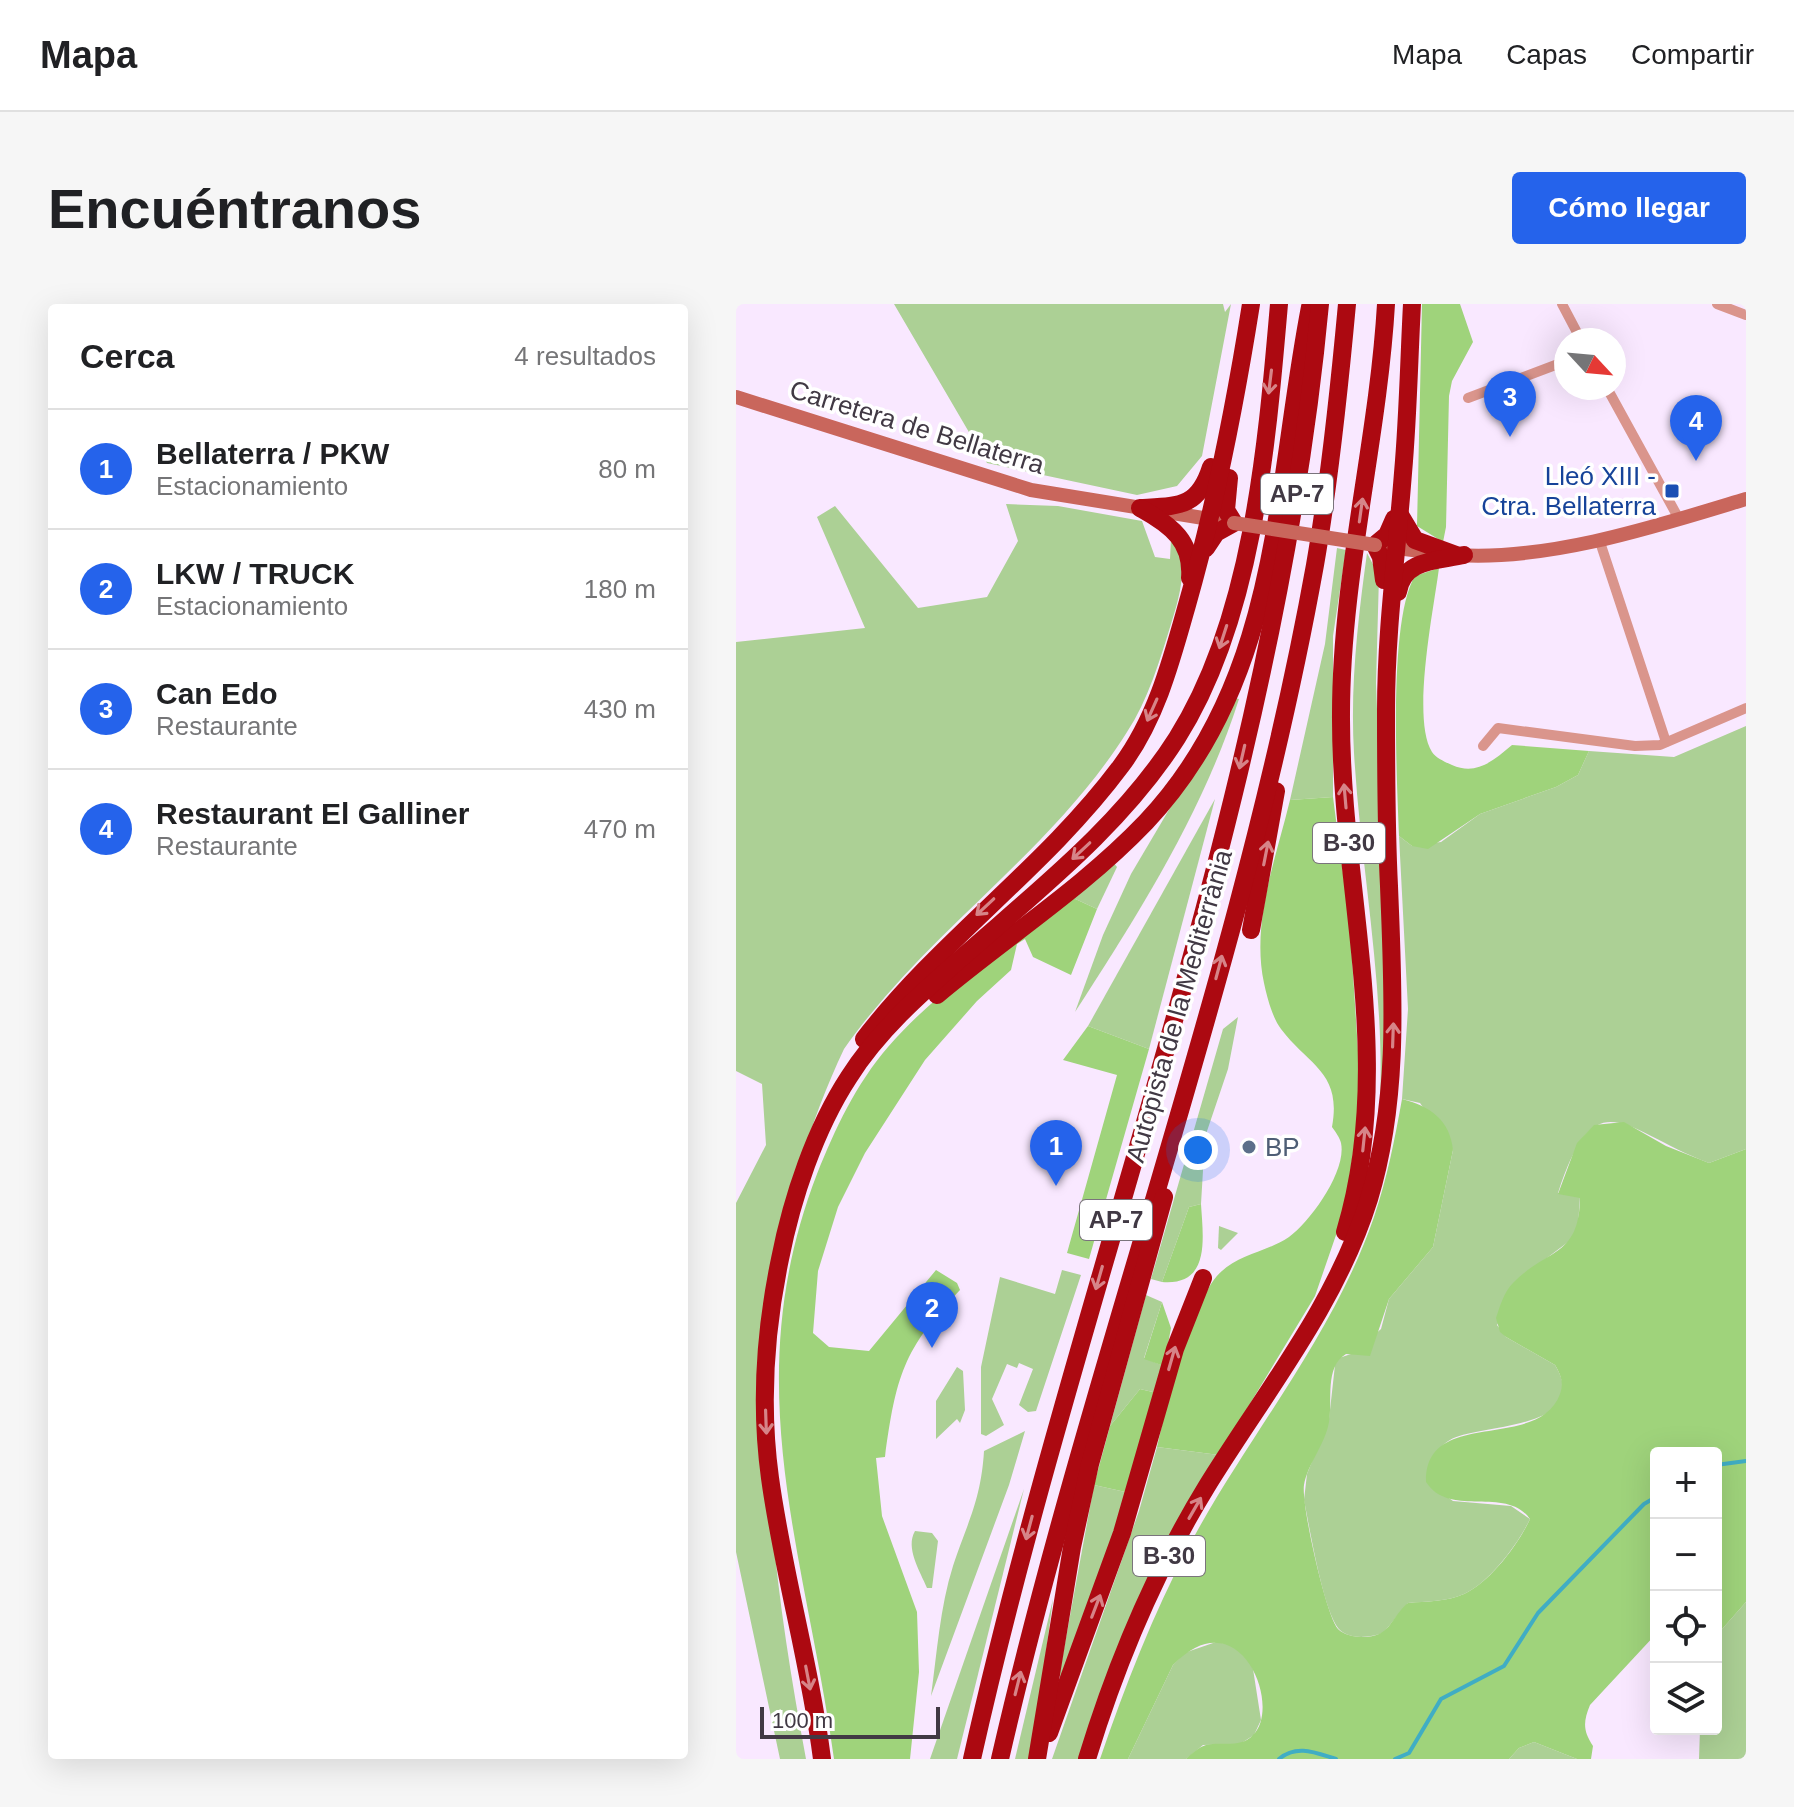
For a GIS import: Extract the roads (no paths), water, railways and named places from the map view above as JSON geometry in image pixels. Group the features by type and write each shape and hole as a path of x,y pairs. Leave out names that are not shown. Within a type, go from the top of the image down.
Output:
{"highway":[{"path":"822,1759 768,1459 767,1344 794,1175 814,1121 840,1073 916,976 1062,834 1120,767 1153,710 1201,557 1251,304"},
{"path":"780,1254 807,1169 840,1093 878,1039 926,989 1119,814 1160,764 1193,710 1228,621 1245,548 1262,448 1279,304"},
{"path":"807,1169 849,1094 894,1034 1120,848 1183,777 1213,731 1241,669 1270,569 1310,304"},
{"name":"Autopista de la Mediterrània","path":"972,1759 1029,1527 1169,1039 1239,771 1288,548 1320,304"},
{"name":"Autopista de la Mediterrània","path":"1000,1759 1062,1513 1182,1104 1291,687 1329,476 1347,304"},
{"name":"B-30","path":"1087,1759 1116,1673 1159,1575 1205,1489 1282,1369 1322,1294 1343,1239 1358,1179 1365,1131 1368,1020 1344,790 1341,677 1386,304"},
{"path":"1387,654 1412,304"},
{"path":"1201,557 1216,533 1234,523 1227,515 1226,502 1243,394 1246,330"},
{"path":"1140,508 1185,504 1197,496 1208,476 1236,392"},
{"path":"1282,1369 1346,1261 1369,1197 1385,1127 1394,1004 1386,816 1387,654 1383,566 1375,545 1391,529 1400,504"},
{"path":"1400,504 1406,529 1415,540 1460,555"},
{"path":"1140,508 1168,523 1185,543 1191,568 1187,607"},
{"path":"1387,654 1399,585 1405,573 1422,563 1460,555"},
{"path":"1251,930 1267,853 1291,687"},
{"path":"1040,1759 1058,1618 1075,1533 1160,1213 1182,1104"},
{"path":"1040,1759 1122,1533 1175,1349 1203,1278"}],"street":[{"path":"1562,304 1575,328"},
{"path":"1717,304 1746,315"},
{"path":"1468,398 1554,366"},
{"name":"Carretera de Bellaterra","path":"736,397 997,481 1140,508 1375,545 1460,555 1532,550 1599,539 1746,499"},
{"path":"1614,400 1679,519"},
{"path":"1599,539 1666,742"},
{"path":"1483,746 1498,728 1635,746 1666,742 1746,708"}],"waterway":[{"path":"1722,1464 1746,1461"},
{"path":"1395,1759 1409,1753 1441,1699 1504,1666 1538,1613 1650,1500"},
{"path":"1279,1759 1300,1751 1336,1759"}],"place":[{"name":"Can Edo","path":"1510,437"},
{"name":"Restaurant El Galliner","path":"1696,461"},
{"name":"Lleó XIII - Ctra. Bellaterra","path":"1672,491"},
{"name":"BP","path":"1249,1147"},
{"name":"Bellaterra / PKW","path":"1056,1186"},
{"name":"LKW / TRUCK","path":"932,1348"}]}
